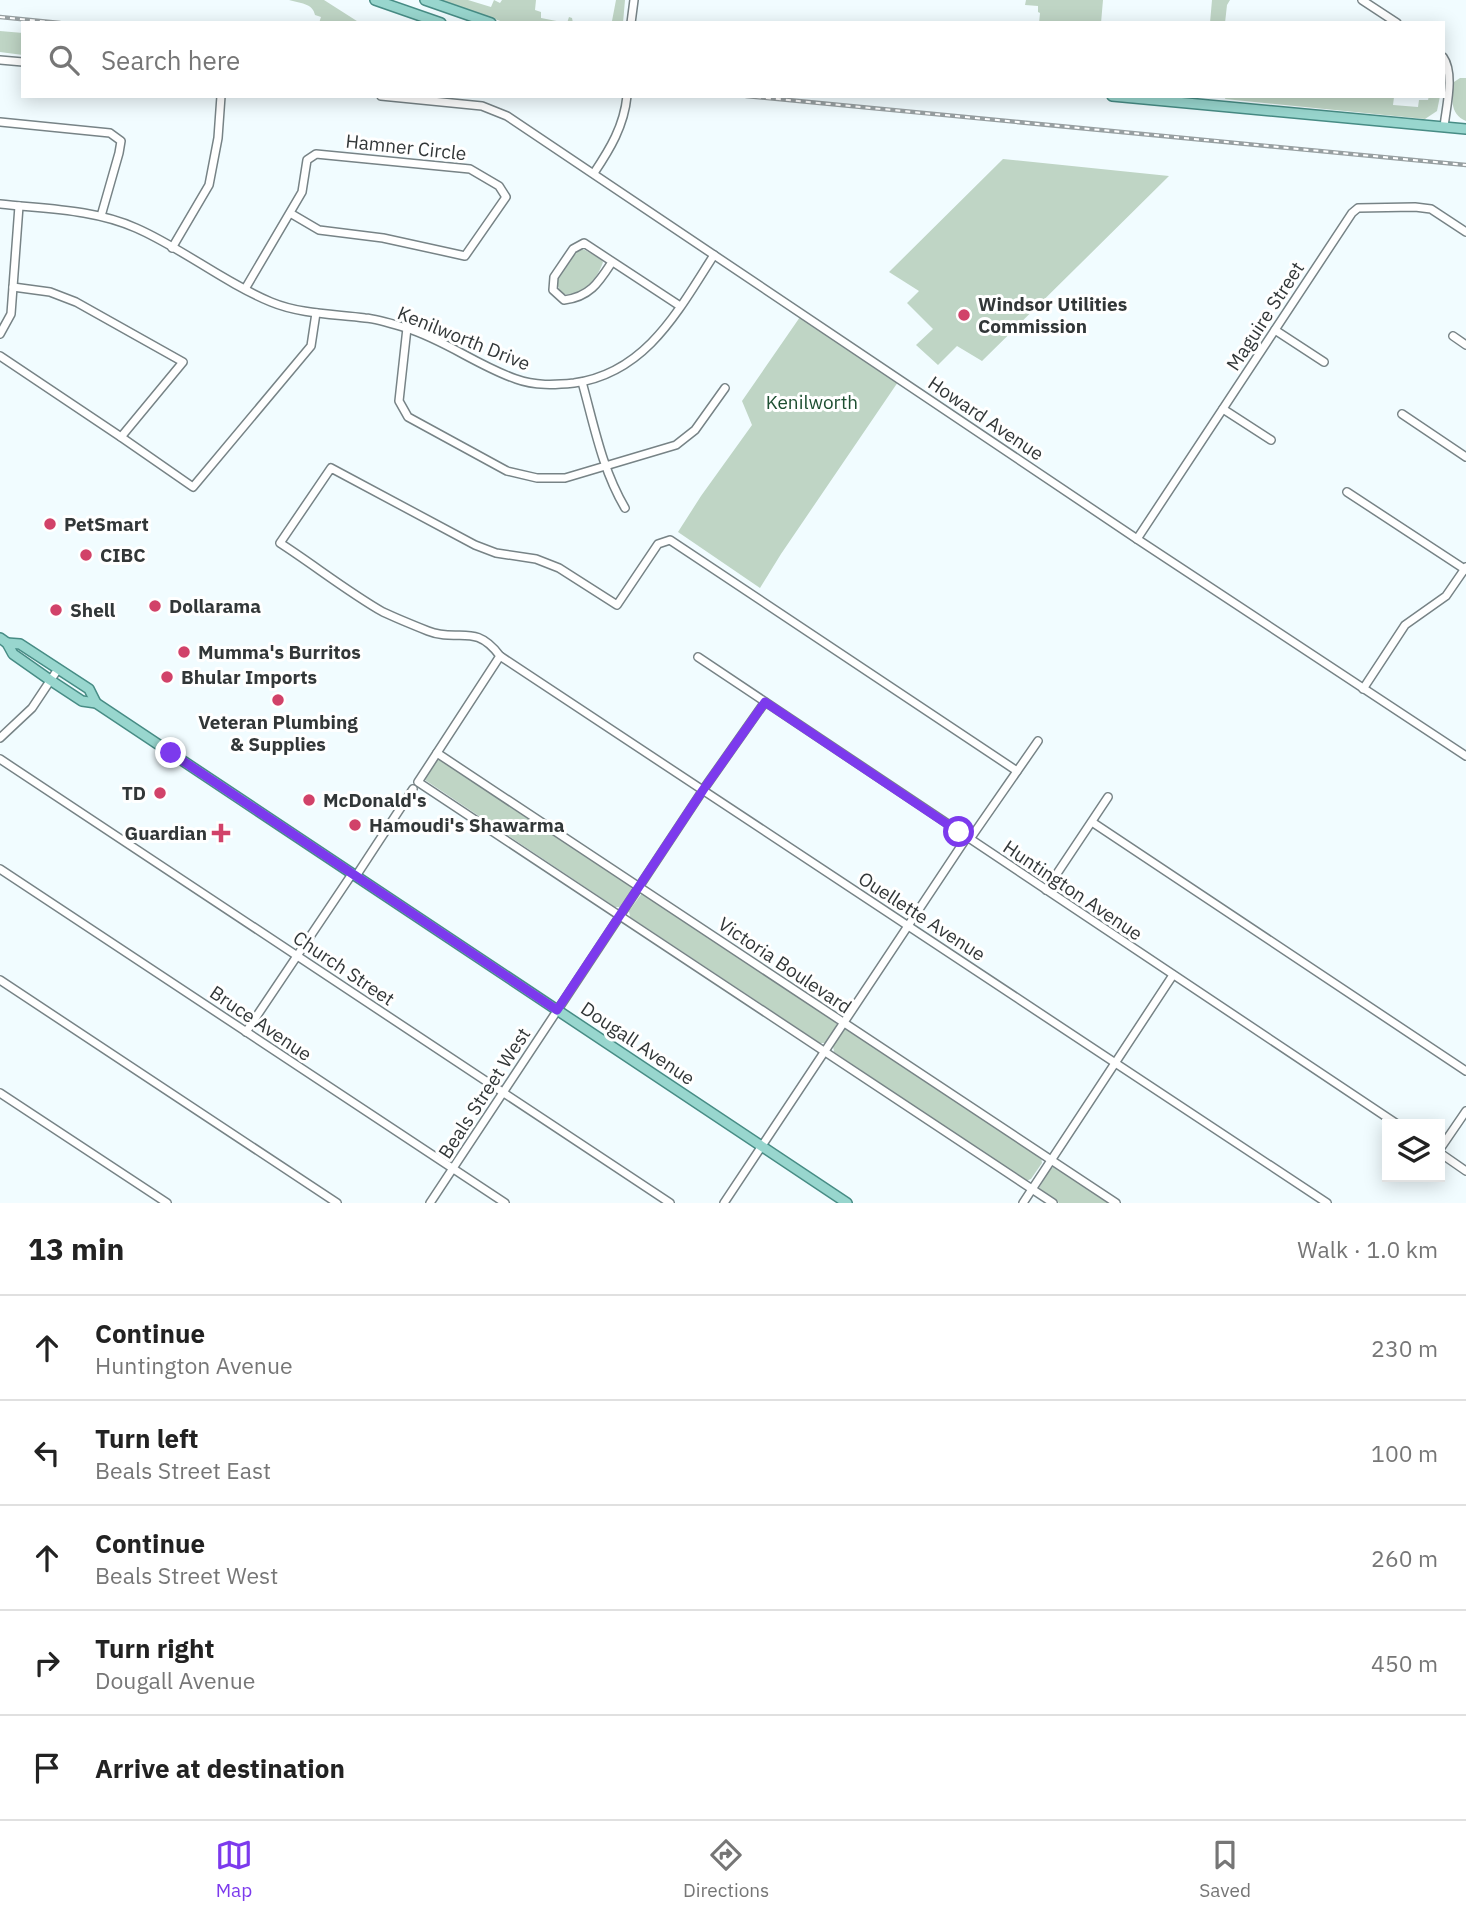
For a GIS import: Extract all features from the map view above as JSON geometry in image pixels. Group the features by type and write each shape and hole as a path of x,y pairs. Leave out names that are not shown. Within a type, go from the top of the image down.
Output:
{"main road":[{"path":"375,0 435,21"},
{"path":"425,0 485,21"},
{"path":"1133,98 1466,129"},
{"name":"Dougall Avenue","path":"3,640 20,644 89,689 96,703"},
{"name":"Dougall Avenue","path":"3,640 13,654 50,680 82,701 96,703 847,1203"}],"street":[{"path":"631,21 634,0"},
{"path":"1362,0 1394,21"},
{"path":"1375,8 1381,0"},
{"path":"0,60 21,62"},
{"path":"1444,127 1450,73 1445,60"},
{"path":"173,248 209,185 218,138 221,98"},
{"name":"Howard Avenue","path":"401,98 489,107 508,116 1363,690 1466,756"},
{"path":"594,173 618,132 627,98"},
{"path":"0,122 110,133 121,141 120,153 101,216"},
{"name":"Hamner Circle","path":"245,289 302,192 307,160 316,154 470,169 499,186 506,197 465,256 383,238 319,230 290,213"},
{"name":"Kenilworth Drive","path":"0,205 101,216 135,228 271,302 298,310 368,318 407,328 439,340 519,381 554,386 602,376 621,367 649,347 665,330 714,255"},
{"path":"0,334 11,314 19,206"},
{"name":"Maguire Street","path":"1137,539 1352,213 1358,208 1431,209 1466,232"},
{"path":"612,262 596,285 578,298 565,300 553,290 554,277 573,249 584,243 680,306"},
{"path":"13,287 50,292 76,302 183,362 121,437"},
{"path":"0,356 194,487 311,346 316,313"},
{"path":"407,328 399,401 408,417 507,471 537,478 565,478 676,445 695,430 725,388"},
{"path":"1275,330 1324,362"},
{"path":"1453,336 1466,345"},
{"path":"582,382 604,467 625,508"},
{"path":"1223,408 1271,440"},
{"path":"1402,414 1466,457"},
{"name":"Ouellette Avenue","path":"1017,771 670,540 658,544 617,605 559,568 536,559 496,553 475,545 331,468 280,543 383,611 433,633 471,635 491,644 500,656 1327,1203"},
{"path":"1347,492 1465,569 1446,596 1405,625 1363,690"},
{"path":"246,1032 500,656"},
{"name":"Huntington Avenue","path":"698,657 1389,1119"},
{"path":"0,738 32,708 58,669"},
{"name":"Beals Street West","path":"430,1203 703,790 765,702"},
{"path":"724,1203 908,925 1038,741"},
{"name":"Victoria Boulevard","path":"437,753 1116,1203"},
{"name":"Church Street","path":"0,759 670,1203"},
{"path":"415,785 620,915 1053,1203"},
{"path":"1046,890 1108,797"},
{"path":"1092,822 1466,1071"},
{"name":"Bruce Avenue","path":"0,869 505,1203"},
{"path":"1023,1203 1173,975"},
{"path":"0,980 337,1203"},
{"path":"0,1093 167,1203"},
{"path":"1445,1143 1466,1111"},
{"path":"1445,1155 1466,1171"}],"green space":[{"path":"289,0 324,0 357,21 320,21 321,17 315,15 312,8"},
{"path":"439,0 468,0 491,7 494,0 500,3 502,0 536,0 535,10 541,12 541,18 557,21 500,21"},
{"path":"616,0 625,0 623,21 612,21"},
{"path":"1026,0 1103,0 1101,21 1039,21 1038,6 1025,5"},
{"path":"1212,0 1230,0 1225,21 1210,21"},
{"path":"0,31 21,33 21,55 0,52"},
{"path":"1466,78 1466,121 1457,114 1453,104 1454,82"},
{"path":"1394,98 1393,105 1418,107 1419,100 1440,98 1437,111 1425,119 1225,99"},
{"path":"1003,159 1169,176 982,361 957,346 938,365 916,345 933,329 907,303 919,291 889,272"},
{"path":"583,249 601,259 601,268 593,281 581,291 568,295 561,293 557,279 571,257"},
{"name":"Kenilworth","path":"800,317 898,382 760,588 678,532 752,425 742,401"},
{"path":"440,758 630,884 632,889 620,907 615,907 425,780 430,768"},
{"path":"642,893 835,1021 837,1025 825,1043 820,1043 630,917 629,911"},
{"path":"845,1029 849,1029 1041,1157 1042,1163 1031,1179 1026,1181 834,1052 833,1046"},
{"path":"1053,1167 1109,1203 1059,1203 1039,1188"}],"railway":[{"path":"0,17 40,21"},
{"path":"767,98 1466,165"}],"place":[{"name":"Windsor Utilities Commission","path":"964,315"},
{"name":"PetSmart","path":"50,524"},
{"name":"CIBC","path":"86,555"},
{"name":"Dollarama","path":"155,606"},
{"name":"Shell","path":"56,610"},
{"name":"Mumma's Burritos","path":"184,652"},
{"name":"Bhular Imports","path":"167,677"},
{"name":"Veteran Plumbing & Supplies","path":"278,700"},
{"name":"TD","path":"160,793"},
{"name":"McDonald's","path":"309,800"},
{"name":"Hamoudi's Shawarma","path":"355,825"},
{"name":"Guardian","path":"221,833"}],"route":[{"path":"171,753 557,1010 703,790 765,702 959,832"}]}
